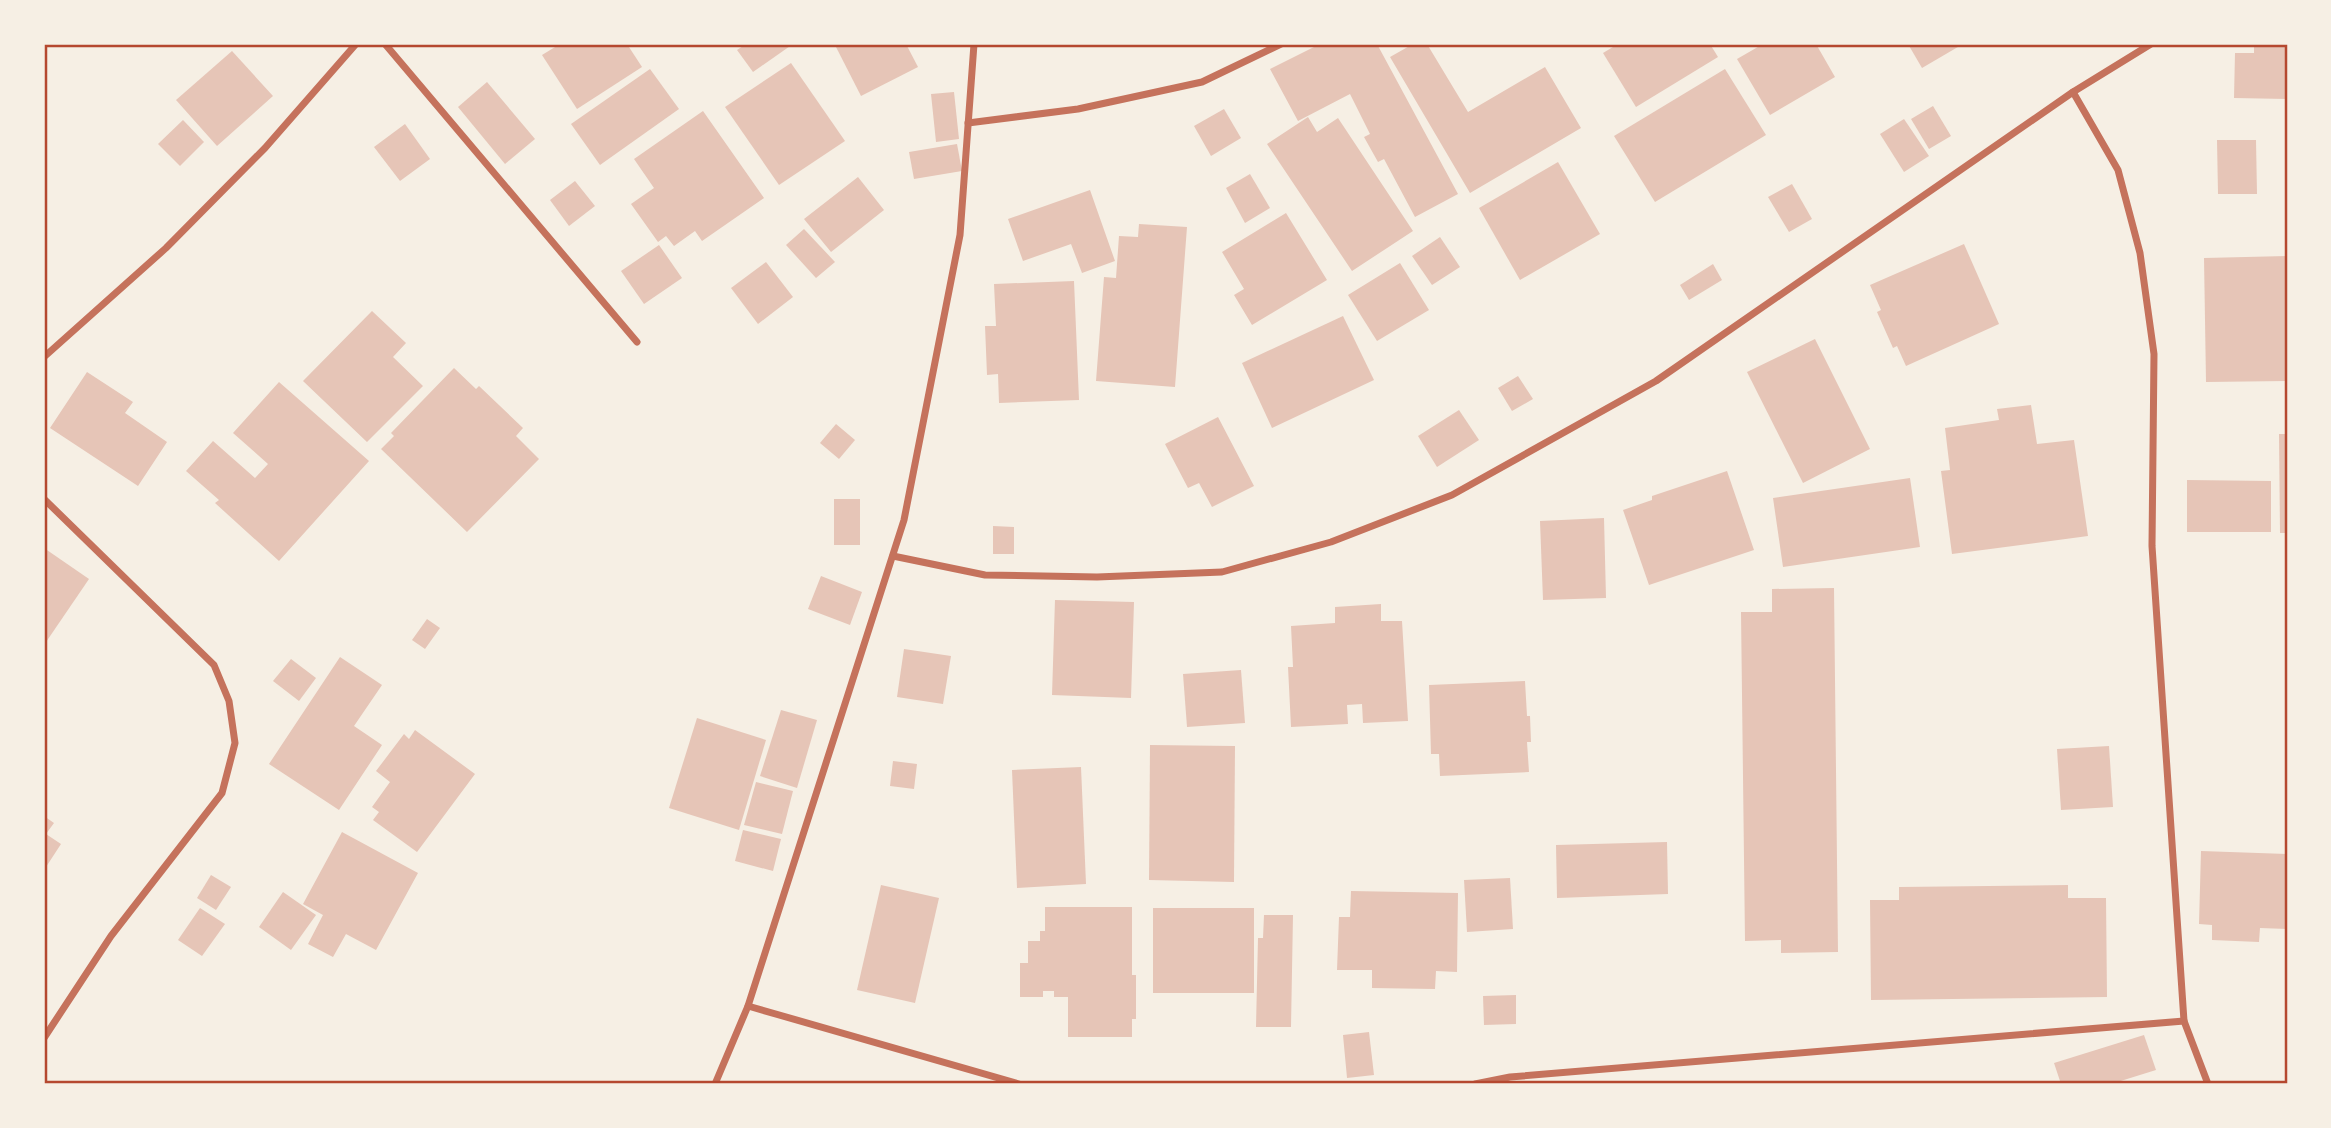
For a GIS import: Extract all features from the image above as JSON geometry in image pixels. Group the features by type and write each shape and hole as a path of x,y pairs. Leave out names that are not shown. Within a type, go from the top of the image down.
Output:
{"street":[{"path":"44,357 166,248 265,148 356,44"},
{"path":"385,44 637,342"},
{"path":"715,1084 748,1006 904,520 960,235 974,44"},
{"path":"968,123 1078,109 1202,82 1281,44"},
{"path":"894,556 985,575 1097,577 1222,572 1331,542 1452,495 1656,381 2073,92 2151,44"},
{"path":"2073,92 2118,170 2140,253 2154,354 2152,546 2184,1021 2208,1084"},
{"path":"44,499 214,665 229,701 235,743 222,793 111,936 44,1038"},
{"path":"748,1006 1019,1084"},
{"path":"1475,1084 1510,1077 2184,1021"}],"building":[{"path":"560,44 627,44 642,67 577,109 542,55"},
{"path":"746,44 793,44 753,72 737,50"},
{"path":"843,44 906,44 918,67 861,96 836,47"},
{"path":"1320,44 1377,44 1458,194 1415,217 1384,159 1378,162 1364,137 1370,134 1350,94 1298,121 1270,69"},
{"path":"1413,44 1427,44 1468,112 1545,67 1581,128 1470,193 1390,57"},
{"path":"1618,44 1710,44 1718,57 1636,107 1603,53"},
{"path":"1763,44 1816,44 1835,77 1770,115 1737,59"},
{"path":"1908,44 1963,44 1922,68"},
{"path":"2254,44 2287,44 2287,99 2234,98 2235,53 2254,53"},
{"path":"232,51 273,96 217,146 176,100"},
{"path":"791,63 845,141 779,185 725,107"},
{"path":"650,69 679,109 600,165 571,124"},
{"path":"1725,69 1766,135 1655,202 1614,136"},
{"path":"487,82 535,139 505,164 458,107"},
{"path":"954,92 959,139 936,142 931,94"},
{"path":"1933,106 1951,136 1929,149 1911,119"},
{"path":"1224,109 1241,138 1211,156 1194,126"},
{"path":"703,111 764,198 702,241 695,231 674,246 666,236 658,242 631,204 654,188 634,159"},
{"path":"1308,117 1317,132 1338,118 1413,231 1352,271 1267,144"},
{"path":"1904,119 1929,156 1904,172 1880,134"},
{"path":"183,120 204,142 180,166 158,144"},
{"path":"405,124 430,159 400,181 374,147"},
{"path":"2217,140 2256,140 2257,194 2218,194"},
{"path":"957,144 962,171 914,179 909,152"},
{"path":"1558,162 1600,234 1520,280 1479,208"},
{"path":"1250,174 1270,208 1245,223 1226,188"},
{"path":"858,177 884,210 831,252 804,219"},
{"path":"575,181 595,206 569,226 550,200"},
{"path":"1792,184 1812,219 1789,232 1768,197"},
{"path":"1090,190 1115,261 1082,273 1071,244 1023,261 1008,219"},
{"path":"1286,213 1327,280 1252,325 1234,295 1244,289 1222,252"},
{"path":"1139,224 1187,227 1175,387 1096,381 1104,277 1116,278 1119,236 1138,237"},
{"path":"804,229 835,262 816,278 786,245"},
{"path":"1440,237 1460,267 1432,285 1412,256"},
{"path":"1964,244 1999,324 1906,366 1897,346 1893,348 1877,312 1881,310 1870,285"},
{"path":"659,245 682,278 644,304 621,271"},
{"path":"2287,256 2287,381 2206,382 2204,258"},
{"path":"766,262 793,297 758,324 731,288"},
{"path":"1400,263 1429,310 1377,341 1348,295"},
{"path":"1713,264 1722,280 1689,300 1680,285"},
{"path":"1074,281 1079,400 999,403 998,374 987,375 985,326 996,326 994,284"},
{"path":"372,311 406,343 393,357 423,386 367,442 303,381"},
{"path":"1343,316 1374,380 1272,428 1242,363"},
{"path":"1815,339 1870,449 1803,483 1747,372"},
{"path":"454,368 476,389 479,386 523,428 516,436 539,459 467,532 381,449 394,436 391,433"},
{"path":"87,372 133,402 125,413 167,442 138,486 50,428"},
{"path":"1518,376 1533,399 1512,411 1498,388"},
{"path":"279,382 369,461 279,561 215,503 219,500 186,471 213,441 255,478 268,464 233,433"},
{"path":"2031,405 2037,444 2074,440 2088,536 1952,554 1941,471 1950,470 1945,428 1999,420 1997,409"},
{"path":"1459,410 1479,440 1437,467 1418,436"},
{"path":"1218,417 1254,486 1212,507 1199,483 1188,488 1165,444"},
{"path":"836,424 855,440 839,459 820,443"},
{"path":"2279,434 2287,434 2287,533 2280,533"},
{"path":"1727,471 1754,550 1649,585 1623,510 1652,500 1652,496"},
{"path":"1910,478 1920,547 1783,567 1773,498"},
{"path":"2187,480 2271,481 2271,532 2187,532"},
{"path":"834,499 860,499 860,545 834,545"},
{"path":"1604,518 1606,598 1543,600 1540,521"},
{"path":"993,526 1014,527 1014,554 993,554"},
{"path":"44,548 89,579 44,645"},
{"path":"821,576 862,592 850,625 808,609"},
{"path":"1834,588 1838,952 1781,953 1781,940 1745,941 1741,612 1772,612 1772,589"},
{"path":"1055,600 1134,602 1131,698 1052,695"},
{"path":"1381,604 1381,621 1402,621 1408,721 1363,723 1362,704 1347,705 1348,724 1291,727 1288,667 1293,667 1291,626 1335,623 1335,607"},
{"path":"427,619 440,628 425,649 412,640"},
{"path":"904,649 951,656 943,704 897,697"},
{"path":"340,657 382,685 354,726 382,745 339,810 269,764"},
{"path":"291,659 316,678 299,701 273,681"},
{"path":"1241,670 1245,723 1187,727 1183,674"},
{"path":"1525,681 1527,716 1530,716 1531,742 1527,742 1529,772 1440,776 1439,754 1431,754 1429,685"},
{"path":"781,710 817,720 797,788 760,776"},
{"path":"697,718 766,740 739,830 669,808"},
{"path":"415,730 475,774 417,852 373,820 379,812 372,807 390,782 376,771 404,734 409,739"},
{"path":"1150,745 1235,746 1234,882 1149,880"},
{"path":"2109,746 2113,807 2061,810 2057,749"},
{"path":"893,761 917,764 914,789 890,786"},
{"path":"1081,767 1086,884 1017,888 1012,770"},
{"path":"756,782 793,791 782,834 744,825"},
{"path":"44,816 54,823 46,834 61,844 46,867 44,866"},
{"path":"743,830 781,839 773,871 735,861"},
{"path":"342,832 418,873 376,950 346,934 333,957 308,944 323,915 303,904"},
{"path":"1667,842 1668,894 1557,898 1556,845"},
{"path":"2201,851 2287,854 2287,929 2260,928 2259,942 2212,940 2212,925 2199,924"},
{"path":"211,875 231,887 216,910 197,898"},
{"path":"1510,878 1513,929 1467,932 1464,880"},
{"path":"881,885 939,898 915,1003 857,990"},
{"path":"2068,885 2068,898 2106,898 2107,997 1871,1000 1870,900 1899,900 1899,887"},
{"path":"1351,891 1458,893 1457,972 1436,971 1435,989 1372,988 1372,970 1337,970 1339,917 1350,917"},
{"path":"283,892 316,915 291,950 259,927"},
{"path":"1045,907 1132,907 1132,975 1136,975 1136,1019 1132,1019 1132,1037 1068,1037 1068,997 1054,997 1054,991 1043,991 1043,997 1020,997 1020,963 1028,963 1028,941 1040,941 1040,931 1045,931"},
{"path":"200,908 225,924 202,956 178,940"},
{"path":"1153,908 1254,908 1254,993 1153,993"},
{"path":"1264,915 1293,915 1291,1027 1256,1027 1258,938 1263,938"},
{"path":"1516,995 1516,1024 1484,1025 1483,996"},
{"path":"1369,1032 1374,1075 1347,1078 1343,1035"},
{"path":"2144,1035 2156,1070 2111,1084 2061,1084 2054,1063"}]}
